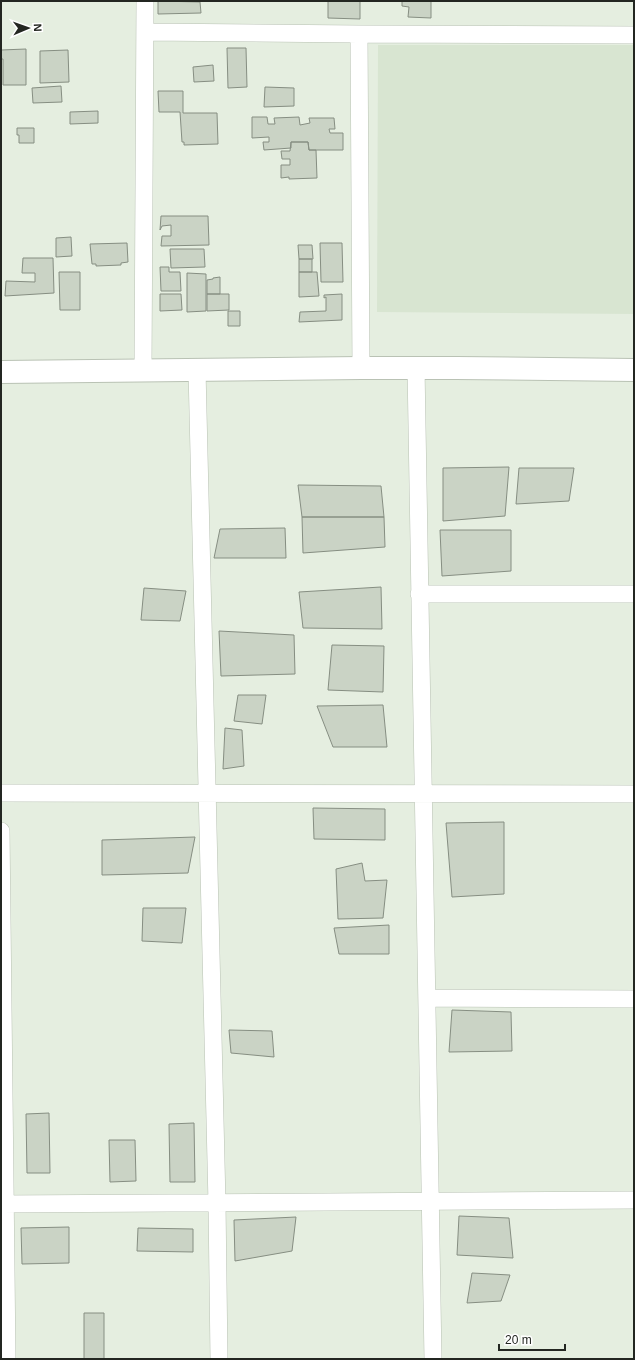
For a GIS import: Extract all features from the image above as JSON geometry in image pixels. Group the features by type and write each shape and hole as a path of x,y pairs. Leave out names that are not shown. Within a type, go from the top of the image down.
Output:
{"street":[{"path":"143,371 146,1"},
{"path":"146,32 634,34"},
{"path":"359,34 361,368"},
{"path":"1,372 361,368 634,370"},
{"path":"416,368 433,1359"},
{"path":"197,370 217,1203 219,1359"},
{"path":"420,594 634,594"},
{"path":"1,793 634,794"},
{"path":"1,831 3,1204 7,1359"},
{"path":"427,998 634,999"},
{"path":"3,1204 634,1200"}],"shaded area":[{"path":"378,45 634,45 634,314 377,312"}],"building":[{"path":"158,1 200,2 201,13 158,14"},
{"path":"328,1 360,1 360,19 328,18"},
{"path":"402,1 431,1 431,18 408,17 409,7 402,6"},
{"path":"227,48 246,48 247,87 228,88"},
{"path":"26,49 26,85 3,85 3,59 1,59 1,50"},
{"path":"68,50 69,82 40,83 40,51"},
{"path":"213,65 214,81 194,82 193,67"},
{"path":"61,86 62,102 33,103 32,88"},
{"path":"265,87 294,88 294,106 264,107"},
{"path":"158,91 183,91 183,113 217,113 218,144 184,145 184,142 182,142 180,112 159,112"},
{"path":"98,111 98,123 70,124 70,112"},
{"path":"252,117 267,117 268,124 275,124 274,118 299,117 300,125 310,123 309,118 334,118 335,129 329,129 330,133 343,133 343,150 309,150 308,142 291,142 291,148 264,150 263,142 269,142 269,137 252,138"},
{"path":"17,128 34,128 34,143 19,143"},
{"path":"291,142 308,142 309,150 316,150 317,178 281,178 281,165 290,165 290,159 282,159 281,151 290,151"},
{"path":"161,216 208,216 209,245 161,246 162,236 171,236 171,225 162,226 160,230"},
{"path":"71,237 72,256 56,257 56,238"},
{"path":"127,243 128,262 121,263 121,265 96,266 96,264 92,264 90,244"},
{"path":"320,243 342,243 343,282 321,282"},
{"path":"298,245 312,245 313,259 299,259"},
{"path":"170,249 204,249 205,267 171,268"},
{"path":"23,258 53,258 54,293 5,296 6,281 35,282 35,273 22,273"},
{"path":"299,259 312,259 312,272 299,272"},
{"path":"160,267 169,267 169,272 180,272 181,291 161,291"},
{"path":"59,272 80,272 80,310 60,310"},
{"path":"299,272 317,272 319,296 299,297"},
{"path":"187,273 206,274 206,311 187,312"},
{"path":"220,277 220,294 207,294 207,280"},
{"path":"160,294 181,294 182,310 160,311"},
{"path":"207,294 229,294 229,310 207,311"},
{"path":"342,294 342,320 299,322 300,312 326,311 326,297 324,298 324,295"},
{"path":"228,311 240,311 240,326 228,326"},
{"path":"509,467 505,516 443,521 443,468"},
{"path":"519,468 574,468 569,501 516,504"},
{"path":"298,485 381,486 384,517 302,517"},
{"path":"302,517 384,517 385,547 303,553"},
{"path":"285,528 286,558 214,558 220,529"},
{"path":"440,530 511,530 511,571 442,576"},
{"path":"381,587 382,629 303,628 299,592"},
{"path":"144,588 186,591 180,621 141,620"},
{"path":"219,631 294,635 295,674 221,676"},
{"path":"332,645 384,646 383,692 328,690"},
{"path":"238,695 266,695 262,724 234,721"},
{"path":"383,705 387,747 333,747 317,706"},
{"path":"225,728 242,730 244,766 223,769"},
{"path":"313,808 385,809 385,840 314,839"},
{"path":"504,822 504,894 452,897 446,823"},
{"path":"195,837 188,873 102,875 102,840"},
{"path":"362,863 365,881 387,880 383,918 338,919 336,869"},
{"path":"143,908 186,908 182,943 142,941"},
{"path":"389,925 389,954 339,954 334,928"},
{"path":"452,1010 511,1012 512,1051 449,1052"},
{"path":"229,1030 272,1031 274,1057 231,1053"},
{"path":"49,1113 50,1173 27,1173 26,1114"},
{"path":"194,1123 195,1182 170,1182 169,1124"},
{"path":"109,1140 135,1140 136,1181 110,1182"},
{"path":"459,1216 509,1218 513,1258 457,1255"},
{"path":"296,1217 292,1251 235,1261 234,1220"},
{"path":"69,1227 69,1263 22,1264 21,1228"},
{"path":"138,1228 193,1229 193,1252 137,1251"},
{"path":"472,1273 510,1275 501,1301 467,1303"},
{"path":"84,1313 104,1313 104,1359 84,1359"}]}
